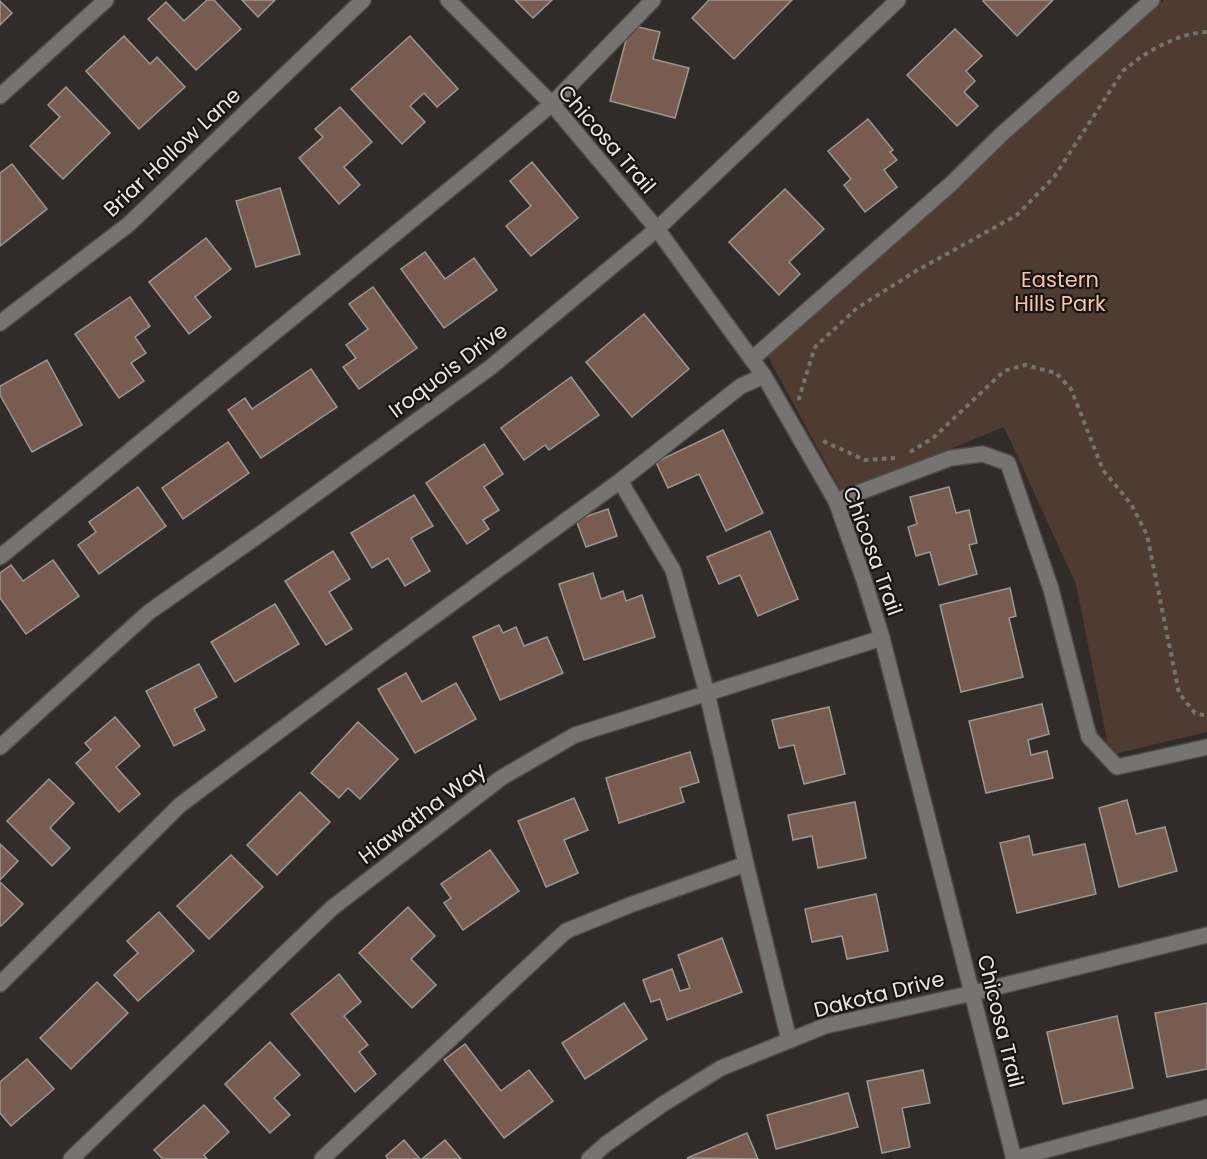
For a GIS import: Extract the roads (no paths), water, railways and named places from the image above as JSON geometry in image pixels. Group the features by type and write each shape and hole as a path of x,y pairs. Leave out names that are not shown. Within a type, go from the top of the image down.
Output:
{"street":[{"path":"0,96 106,0"},
{"name":"Briar Hollow Lane","path":"0,323 129,224 363,0"},
{"name":"Chicosa Trail","path":"448,0 552,104 657,229 764,376 836,501 882,638 1014,1159"},
{"path":"0,557 552,104 653,0"},
{"name":"Iroquois Drive","path":"0,747 149,612 491,367 657,229 898,0"},
{"path":"752,359 951,184 1002,134 1152,0"},
{"path":"0,984 180,806 381,655 620,481 741,386 764,376"},
{"path":"836,501 951,458 983,454 1008,463 1051,589 1089,736 1117,767 1207,747"},
{"path":"620,481 673,570 707,693 789,1040"},
{"name":"Hiawatha Way","path":"71,1159 332,908 501,778 575,735 882,638"},
{"path":"322,1159 566,931 630,905 746,864"},
{"name":"Dakota Drive","path":"589,1159 606,1144 663,1104 721,1068 825,1026 973,993 1207,935"},
{"path":"1014,1159 1207,1107"}],"park label":[{"name":"Eastern Hills Park","path":"1060,291"}]}
